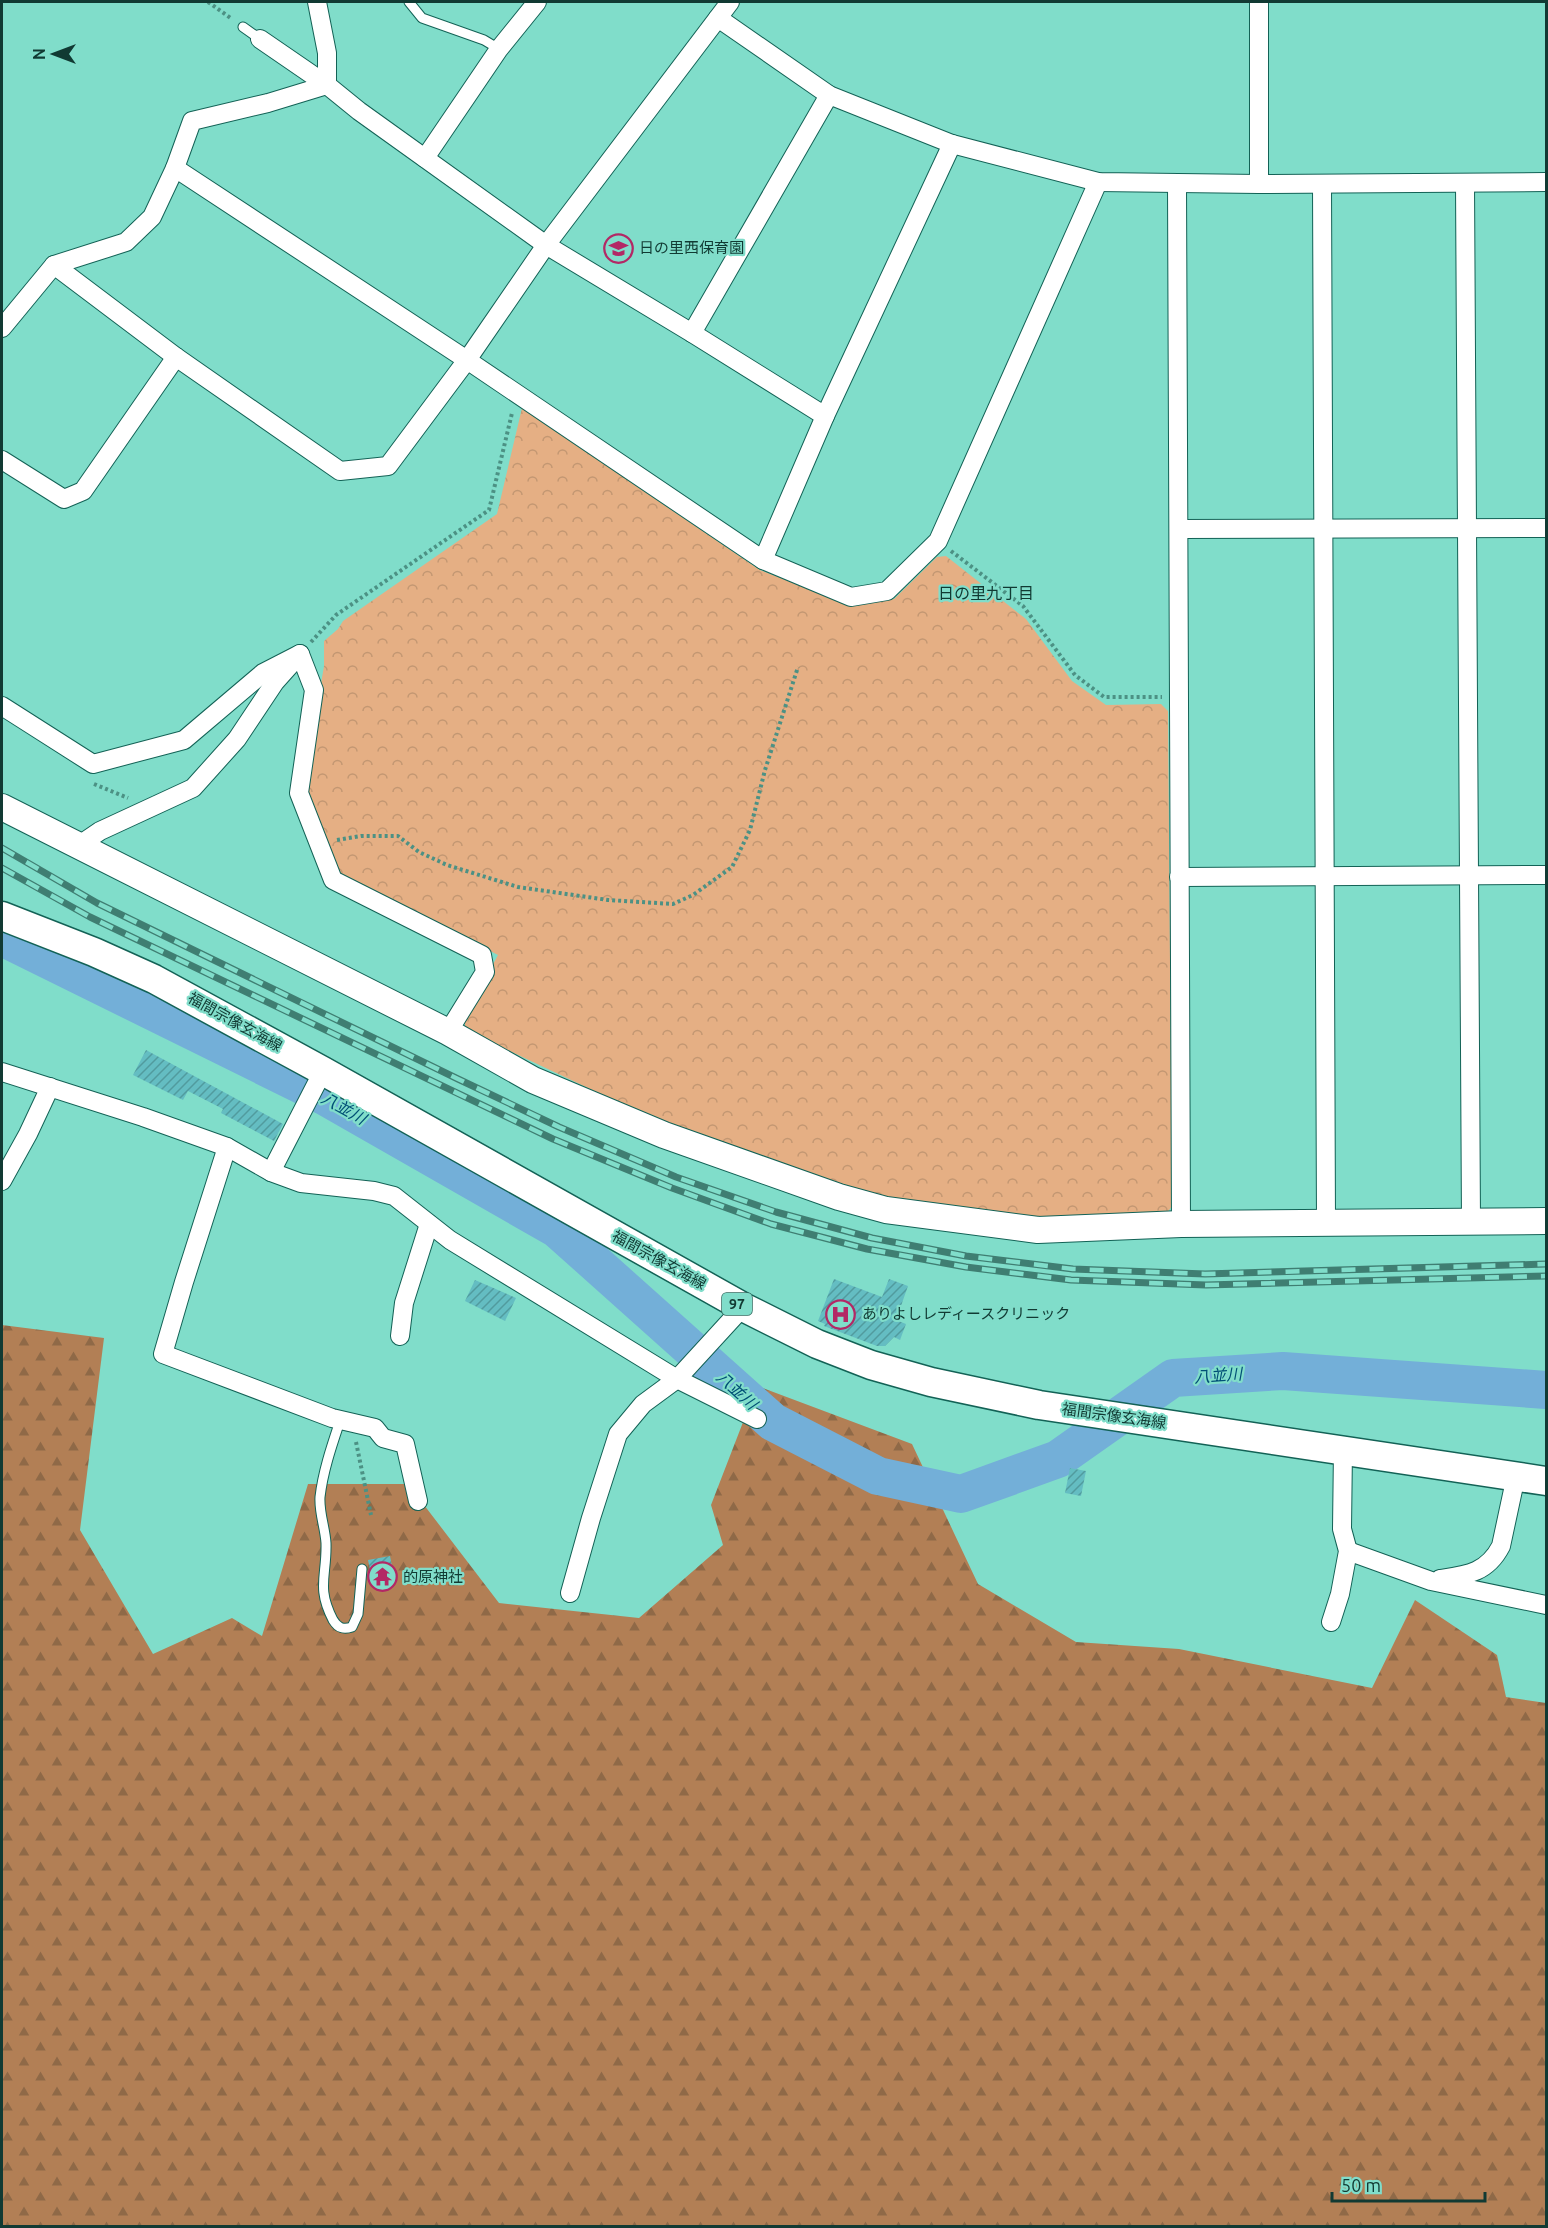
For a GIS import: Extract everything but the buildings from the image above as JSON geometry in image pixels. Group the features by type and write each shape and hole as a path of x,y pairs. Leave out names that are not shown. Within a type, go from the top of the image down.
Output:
{"main road":[{"name":"福間宗像玄海線","path":"2,916 94,952 154,979 319,1078 743,1307 817,1344 871,1365 931,1382 1039,1405 1546,1481"}],"street":[{"path":"317,2 327,53 327,85"},
{"path":"425,158 499,49 537,2"},
{"path":"54,265 176,357 340,471 388,466 467,360 546,245 730,2"},
{"path":"1259,2 1259,184"},
{"path":"718,18 829,95 952,144 1098,182 1177,184 1546,182"},
{"path":"260,39 327,85 546,245 825,416"},
{"path":"2,328 54,265 126,242 152,217 175,168 192,121 268,103 327,85"},
{"path":"692,333 829,95"},
{"path":"763,560 825,416 952,144"},
{"path":"175,168 467,360 763,560 851,597 887,591 938,541 1098,182"},
{"path":"1465,183 1471,1222"},
{"path":"1177,184 1181,1224"},
{"path":"1322,184 1326,1223"},
{"path":"2,460 64,499 83,491 176,357"},
{"path":"1179,529 1546,528"},
{"path":"2,706 93,764 184,740 263,674 300,654"},
{"path":"78,846 100,831 193,788 237,739 275,682 300,654"},
{"path":"300,654 314,690 299,793 333,880 482,955 485,972 448,1032"},
{"path":"2,807 448,1032 533,1080 664,1136 839,1197 886,1210 1038,1230 1181,1224 1546,1221"},
{"path":"1179,877 1546,875"},
{"path":"2,1072 227,1148 271,1172 301,1183 374,1191 394,1196 450,1240 677,1379 757,1419"},
{"path":"271,1172 319,1078"},
{"path":"2,1181 50,1087"},
{"path":"227,1148 184,1282 164,1354 346,1421 375,1428 383,1438 405,1444 418,1501"},
{"path":"400,1336 404,1303 429,1224"},
{"path":"570,1593 618,1434 643,1404 677,1379 743,1307"},
{"path":"1331,1622 1340,1594 1348,1551 1342,1529 1343,1449"},
{"path":"1431,1581 1474,1573 1496,1556 1501,1546 1516,1476"},
{"path":"1348,1551 1431,1581 1546,1605"}],"lane":[{"path":"409,2 422,18 484,40 499,49"},
{"path":"243,27 260,39"},
{"path":"346,1421 330,1452 320,1495 326,1547 323,1572 325,1604 337,1626 344,1629 352,1627 358,1614 362,1569"}],"path":[{"path":"208,2 243,27"},
{"path":"300,654 336,615 489,510 517,394"},
{"path":"938,541 1023,606 1075,675 1104,697 1179,698"},
{"path":"319,843 361,836 398,836 419,852 447,865 518,887 608,900 673,904 693,895 732,867 750,830 765,770 798,667"},
{"path":"82,757 73,776 134,800 143,811"},
{"path":"346,1421 371,1515"}],"green space":[{"path":"522,408 760,570 847,604 894,599 937,557 946,556 1026,619 1072,681 1106,705 1161,704 1168,711 1172,1206 1165,1216 1021,1220 878,1196 813,1178 658,1121 465,1030 465,1016 498,955 338,874 303,789 324,666 324,641 338,629 343,621 497,514"},
{"path":"2,1325 104,1338 80,1530 153,1654 232,1618 262,1636 308,1484 408,1484 499,1603 639,1618 723,1545 711,1505 757,1386 912,1444 978,1584 1076,1642 1179,1649 1372,1688 1415,1600 1497,1655 1506,1697 1546,1703 1546,2226 2,2226"}],"waterway":[{"name":"八並川","path":"2,937 326,1097 557,1229 773,1422 878,1476 961,1494 1058,1459 1173,1378 1283,1371 1546,1390"}],"railway":[{"path":"2,848 97,903 559,1127 676,1177 776,1212 872,1238 966,1256 1073,1269 1205,1274 1546,1264"},
{"path":"2,868 90,917 553,1139 672,1188 771,1224 867,1249 966,1267 1071,1280 1206,1285 1546,1276"}],"place":[{"name":"日の里西保育園","path":"618,248"},
{"name":"ありよしレディースクリニック","path":"841,1314"},
{"name":"的原神社","path":"382,1577"}],"district":[{"name":"日の里九丁目","path":"986,593"}]}
